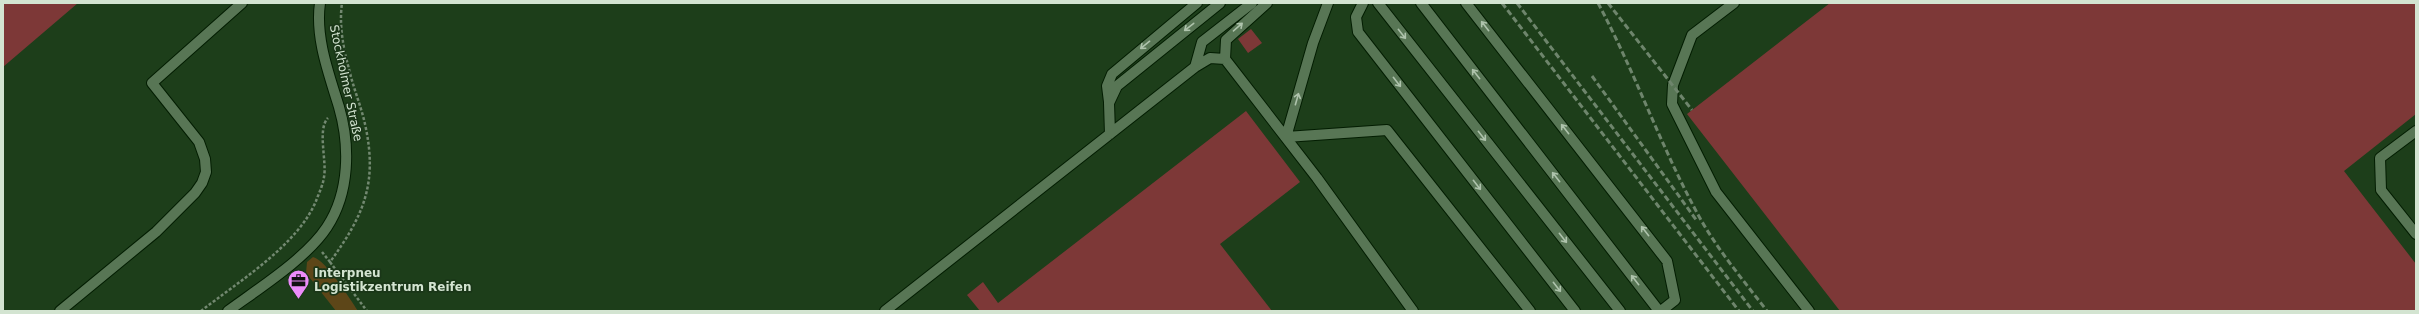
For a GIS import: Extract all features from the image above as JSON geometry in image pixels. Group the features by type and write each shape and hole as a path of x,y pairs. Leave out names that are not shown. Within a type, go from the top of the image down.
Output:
{"street":[{"path":"60,311 156,232 195,193 202,183 206,172 205,159 199,142 152,83 242,3"},
{"name":"Stockholmer Straße","path":"228,311 274,277 314,242 327,227 340,197 346,167 345,129 326,63 320,29 320,3"},
{"path":"1110,134 1107,86 1112,74 1196,3"},
{"path":"1109,102 1117,86 1220,3"},
{"path":"1195,67 1202,42 1252,3"},
{"path":"1267,3 1226,40 1225,59 1286,137 1414,311"},
{"path":"1286,137 1312,43 1328,3"},
{"path":"1363,3 1356,16 1358,32 1576,311"},
{"path":"1378,3 1620,311"},
{"path":"1421,3 1660,311 1675,300 1668,261 1466,3"},
{"path":"1734,3 1692,35 1673,85 1672,104 1716,192 1809,311"},
{"path":"885,311 1195,67 1210,58 1225,59"},
{"path":"1286,137 1387,130 1530,311"},
{"path":"2416,131 2380,158 2381,190 2416,234"}],"path":[{"path":"200,311 285,244 308,216 317,200 324,178 325,152 322,132 326,119 339,109 357,100 344,50 340,17 342,3"},
{"path":"330,262 367,311"}],"shaded area":[{"path":"3,3 2416,3 2416,311 3,311"},
{"path":"313,257 331,272 358,311 336,311 306,273 307,262"}],"building":[{"path":"3,3 78,3 3,67"},
{"path":"1830,3 2416,3 2416,114 2344,171 2416,264 2416,311 1840,311 1687,114"},
{"path":"1251,29 1262,43 1248,53 1238,39"},
{"path":"1246,111 1300,182 1220,244 1272,311 980,311 967,295 983,282 998,303"}],"railway":[{"path":"1502,3 1739,311"},
{"path":"1517,3 1753,311"},
{"path":"1598,3 1625,57 1674,167 1701,220 1724,255 1767,311"},
{"path":"1608,3 1692,110"},
{"path":"1592,76 1697,221"}],"place":[{"name":"Interpneu Logistikzentrum Reifen","path":"299,300"}]}
